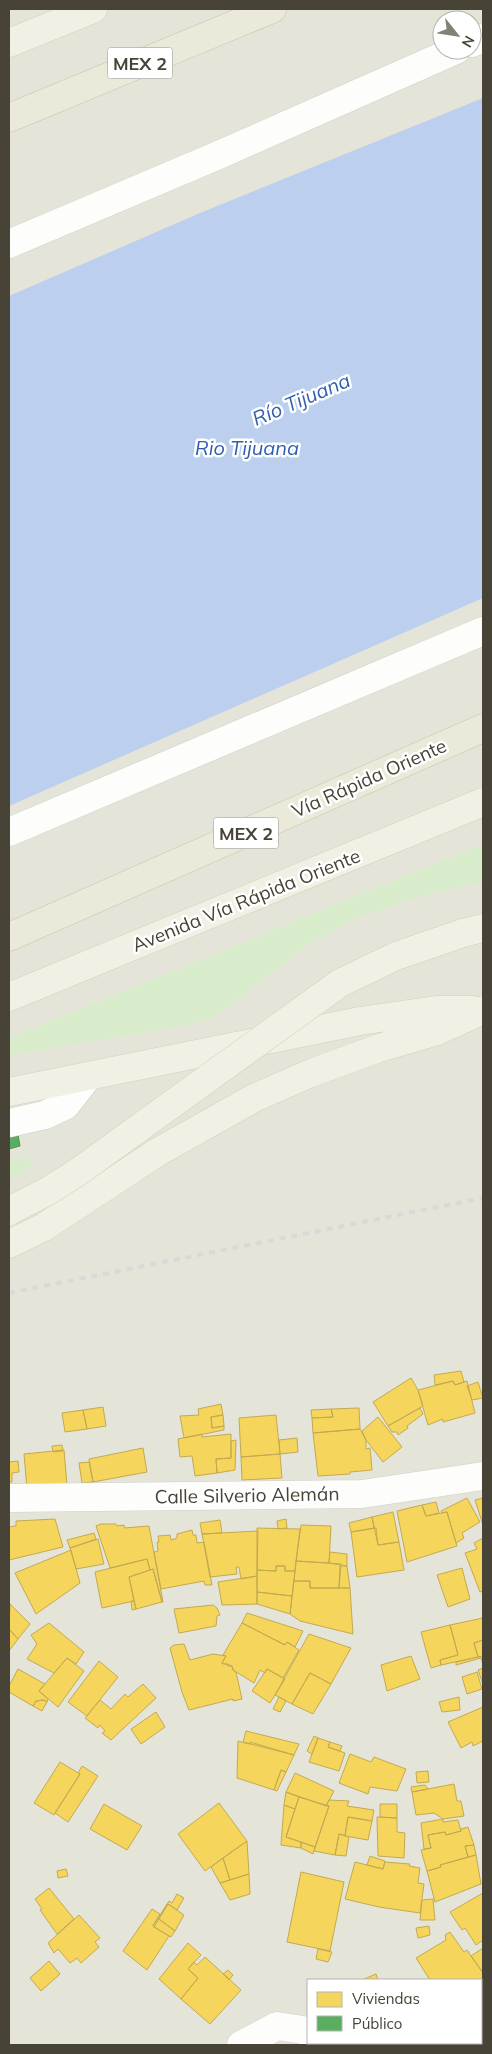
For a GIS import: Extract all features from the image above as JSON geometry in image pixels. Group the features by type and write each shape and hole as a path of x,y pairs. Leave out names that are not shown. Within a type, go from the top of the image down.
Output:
{"highway":[{"name":"MEX 2","path":"9,118 272,9"},
{"name":"Vía Rápida Oriente","path":"9,937 483,728"}],"main road":[{"path":"35,32 60,9"},
{"path":"9,43 93,9"},
{"name":"Avenida Vía Rápida Oriente","path":"9,997 483,802"},
{"path":"9,1211 48,1191 78,1172 340,983 396,956 473,931"},
{"path":"9,1092 87,1078 360,1022 436,1010 483,1010"},
{"path":"9,1244 44,1227 158,1152 254,1098 311,1073 379,1048 437,1031 483,1010"}],"street":[{"path":"9,244 222,154 434,60"},
{"path":"9,832 483,631"},
{"path":"9,1123 45,1115 66,1105 87,1078"},
{"name":"Calle Silverio Alemán","path":"9,1498 362,1494 483,1476"},
{"path":"241,2045 277,2026 307,2034"}],"shaded area":[{"path":"9,9 483,9 483,2045 9,2045"}],"green space":[{"path":"483,844 483,882 423,896 355,919 309,944 213,1018 185,1026 9,1055 9,1038"},
{"path":"27,1156 32,1166 9,1180 9,1160"}],"water":[{"name":"Rio Tijuana","path":"483,98 483,598 9,806 9,296 200,213"}],"building: Viviendas":[{"path":"461,1371 464,1382 455,1385 453,1381 435,1385 434,1375"},
{"path":"411,1378 418,1390 423,1406 388,1426 373,1402"},
{"path":"453,1381 455,1385 467,1381 475,1413 443,1422 443,1419 428,1425 418,1390"},
{"path":"478,1382 483,1398 472,1400 467,1386"},
{"path":"221,1404 223,1415 211,1417 212,1428 224,1426 224,1430 184,1438 180,1416 199,1415 198,1409"},
{"path":"103,1407 106,1426 87,1429 83,1410"},
{"path":"359,1408 360,1429 313,1433 312,1418 333,1417 331,1409"},
{"path":"420,1408 423,1414 407,1426 408,1428 398,1435 397,1432 392,1432 388,1426"},
{"path":"331,1409 333,1417 312,1418 311,1410"},
{"path":"83,1410 87,1429 65,1432 62,1413"},
{"path":"223,1415 224,1426 212,1428 211,1417"},
{"path":"276,1415 280,1454 241,1457 239,1418"},
{"path":"378,1417 402,1447 383,1462 366,1440 362,1431"},
{"path":"360,1429 366,1440 366,1449 370,1448 372,1470 350,1472 350,1474 318,1476 313,1433"},
{"path":"202,1434 202,1437 231,1434 231,1458 216,1459 217,1473 195,1476 192,1456 180,1457 178,1439"},
{"path":"297,1438 298,1452 280,1454 279,1440"},
{"path":"236,1440 235,1470 217,1473 216,1459 231,1458 231,1441"},
{"path":"62,1445 63,1451 53,1452 52,1446"},
{"path":"143,1448 147,1472 93,1482 89,1459"},
{"path":"64,1450 67,1485 27,1489 24,1454"},
{"path":"280,1454 282,1478 242,1480 241,1457"},
{"path":"18,1461 19,1472 12,1473 12,1482 9,1482 9,1462"},
{"path":"89,1462 93,1482 82,1483 79,1463"},
{"path":"467,1498 480,1522 462,1533 464,1538 456,1543 447,1512 442,1513 441,1511"},
{"path":"483,1498 483,1525 475,1500"},
{"path":"436,1502 439,1513 426,1516 422,1505"},
{"path":"422,1505 426,1516 447,1512 457,1546 407,1562 397,1511"},
{"path":"393,1512 399,1542 378,1545 372,1517"},
{"path":"372,1517 374,1528 351,1532 349,1523"},
{"path":"55,1519 63,1547 9,1560 9,1527 16,1526 16,1521"},
{"path":"286,1519 287,1528 278,1529 277,1521"},
{"path":"220,1520 222,1533 202,1534 200,1523"},
{"path":"101,1524 124,1525 125,1528 149,1526 163,1602 153,1569 150,1570 147,1559 110,1568 96,1526"},
{"path":"301,1525 331,1526 329,1563 296,1561"},
{"path":"257,1528 300,1529 295,1571 285,1571 285,1566 276,1566 276,1571 257,1570"},
{"path":"376,1528 378,1545 399,1542 404,1570 357,1577 351,1532"},
{"path":"192,1530 193,1535 196,1535 197,1543 204,1542 212,1585 205,1585 204,1581 161,1589 154,1552 158,1551 158,1536 170,1535 171,1540 177,1538 177,1534"},
{"path":"258,1531 257,1576 241,1579 239,1567 236,1567 237,1574 210,1577 202,1534"},
{"path":"94,1533 96,1539 70,1548 67,1540"},
{"path":"483,1538 483,1591 480,1592 465,1553 477,1549 474,1543"},
{"path":"98,1539 104,1564 76,1569 70,1548"},
{"path":"71,1550 80,1583 36,1614 15,1573"},
{"path":"330,1552 347,1554 347,1566 329,1563"},
{"path":"147,1559 150,1570 129,1577 134,1601 102,1608 95,1572"},
{"path":"296,1561 341,1564 339,1588 310,1588 310,1581 294,1581"},
{"path":"276,1566 285,1566 285,1571 295,1571 292,1596 257,1592 257,1570 276,1571"},
{"path":"340,1566 347,1566 350,1588 339,1588"},
{"path":"462,1568 470,1599 448,1607 437,1575"},
{"path":"153,1569 162,1602 136,1609 129,1577"},
{"path":"257,1576 257,1604 222,1605 218,1582"},
{"path":"294,1581 310,1581 310,1588 350,1588 353,1634 300,1621 290,1614"},
{"path":"257,1592 292,1596 290,1614 257,1604"},
{"path":"131,1601 134,1601 136,1609 132,1610"},
{"path":"10,1604 30,1624 18,1639 9,1629"},
{"path":"213,1605 217,1608 220,1615 217,1616 216,1626 179,1633 174,1609"},
{"path":"247,1613 303,1631 295,1647 287,1642 285,1645 242,1623"},
{"path":"483,1618 483,1640 474,1643 478,1657 441,1665 440,1660 458,1655 450,1625"},
{"path":"49,1623 84,1652 76,1664 67,1658 54,1673 27,1659 37,1644 31,1635"},
{"path":"242,1623 285,1645 287,1642 299,1650 283,1678 267,1669 265,1673 260,1670 254,1683 233,1670 232,1666 222,1663 226,1656 223,1655"},
{"path":"450,1625 458,1655 440,1660 441,1665 431,1668 421,1632"},
{"path":"9,1629 18,1639 9,1651"},
{"path":"309,1634 351,1648 331,1684 310,1673 292,1704 275,1695"},
{"path":"483,1640 483,1656 478,1657 474,1643"},
{"path":"184,1644 190,1660 213,1654 226,1656 222,1663 232,1666 236,1672 242,1699 233,1701 233,1699 189,1710 170,1648 174,1645"},
{"path":"411,1656 420,1679 387,1691 381,1665"},
{"path":"483,1656 483,1665 481,1658 456,1665 456,1662"},
{"path":"67,1658 84,1671 58,1707 39,1691"},
{"path":"99,1661 118,1677 87,1716 68,1702"},
{"path":"483,1668 483,1684 478,1670"},
{"path":"18,1669 45,1684 39,1691 48,1699 47,1702 44,1700 36,1701 33,1706 9,1692 9,1686"},
{"path":"267,1669 285,1679 270,1703 252,1691"},
{"path":"477,1672 482,1689 467,1694 462,1677"},
{"path":"310,1673 331,1684 313,1714 292,1704"},
{"path":"143,1684 156,1698 111,1740 102,1733 105,1731 100,1725 98,1728 85,1718 100,1700 111,1709 125,1694 128,1697"},
{"path":"279,1697 286,1701 280,1712 273,1709"},
{"path":"459,1697 460,1710 442,1712 439,1702"},
{"path":"44,1700 47,1702 42,1711 33,1706 36,1701"},
{"path":"483,1707 483,1741 473,1746 472,1742 461,1748 448,1722"},
{"path":"156,1712 165,1727 141,1744 131,1729"},
{"path":"246,1731 299,1744 294,1755 243,1742"},
{"path":"314,1736 318,1738 312,1754 307,1751"},
{"path":"318,1738 330,1742 328,1747 345,1753 339,1771 309,1762"},
{"path":"238,1741 249,1744 250,1742 294,1755 286,1772 281,1770 274,1790 237,1778"},
{"path":"330,1742 342,1746 340,1751 328,1747"},
{"path":"350,1754 371,1762 374,1757 406,1769 397,1791 370,1787 368,1794 339,1783"},
{"path":"60,1762 80,1774 54,1815 34,1803"},
{"path":"82,1766 98,1776 68,1822 55,1813 80,1774 78,1773"},
{"path":"281,1770 286,1772 277,1791 274,1790"},
{"path":"428,1771 429,1782 417,1783 416,1772"},
{"path":"295,1773 334,1791 326,1806 286,1792"},
{"path":"454,1784 457,1801 461,1801 464,1816 443,1819 434,1813 416,1815 412,1792"},
{"path":"425,1785 428,1789 412,1792 411,1787"},
{"path":"286,1792 299,1797 295,1809 284,1805"},
{"path":"299,1797 329,1806 315,1847 286,1837"},
{"path":"329,1800 349,1801 347,1806 374,1810 372,1821 348,1817 345,1835 339,1834 335,1855 314,1851 329,1806 326,1806"},
{"path":"219,1803 247,1841 205,1871 178,1834"},
{"path":"104,1804 142,1826 127,1850 90,1829"},
{"path":"380,1804 397,1804 397,1818 380,1817"},
{"path":"284,1805 295,1809 286,1837 301,1842 301,1848 281,1845"},
{"path":"348,1817 372,1821 368,1840 345,1836"},
{"path":"377,1817 397,1818 397,1832 405,1833 404,1858 378,1856"},
{"path":"443,1819 443,1822 458,1820 461,1831 446,1835 445,1832 428,1835 431,1848 424,1849 421,1823"},
{"path":"468,1827 474,1845 465,1846 468,1857 427,1871 421,1850 431,1848 428,1835 445,1832 446,1835"},
{"path":"339,1834 349,1837 346,1856 335,1855"},
{"path":"247,1841 249,1874 230,1880 223,1858"},
{"path":"301,1842 315,1847 313,1854 301,1848"},
{"path":"474,1845 476,1855 468,1857 465,1846"},
{"path":"476,1855 481,1884 435,1902 427,1871 441,1867 440,1865"},
{"path":"370,1856 385,1861 383,1869 367,1865"},
{"path":"223,1858 230,1880 220,1883 211,1867"},
{"path":"355,1862 383,1869 385,1862 410,1864 409,1866 420,1868 418,1883 424,1884 420,1913 379,1907 345,1899"},
{"path":"66,1869 68,1876 58,1878 57,1871"},
{"path":"301,1872 344,1882 330,1951 287,1942"},
{"path":"249,1874 250,1894 230,1900 220,1883"},
{"path":"49,1888 74,1919 57,1934 40,1910 42,1909 35,1899"},
{"path":"483,1893 483,1940 476,1945 465,1928 462,1930 450,1912"},
{"path":"177,1894 184,1898 177,1910 168,1904 153,1926 169,1901 172,1903"},
{"path":"433,1899 435,1920 420,1920 422,1900"},
{"path":"168,1904 184,1915 175,1931 159,1919"},
{"path":"152,1909 160,1914 153,1926 169,1936 147,1970 123,1951"},
{"path":"79,1915 100,1938 95,1942 99,1947 81,1963 77,1958 70,1963 58,1949 54,1953 48,1943"},
{"path":"159,1919 175,1931 171,1937 154,1927"},
{"path":"429,1926 430,1935 418,1938 416,1928"},
{"path":"450,1932 464,1952 467,1950 483,1973 482,2015 482,1979 429,1979 416,1958 446,1940 445,1935"},
{"path":"188,1943 201,1955 188,1969 198,1978 181,1999 159,1979"},
{"path":"483,1948 483,1973 471,1956"},
{"path":"318,1949 332,1952 328,1962 316,1959"},
{"path":"205,1957 241,1990 210,2024 181,1999 198,1978 188,1969 194,1962 197,1965"},
{"path":"49,1961 60,1974 41,1991 30,1978"},
{"path":"228,1970 233,1975 229,1980 223,1974"},
{"path":"376,1974 378,1979 364,1979"},
{"path":"400,2044 401,2045 353,2045"}],"building: Público":[{"path":"18,1135 20,1146 9,1149 9,1137"}],"railway":[{"path":"9,1293 483,1198"}],"water label":[{"name":"Río Tijuana","path":"301,399"}]}
